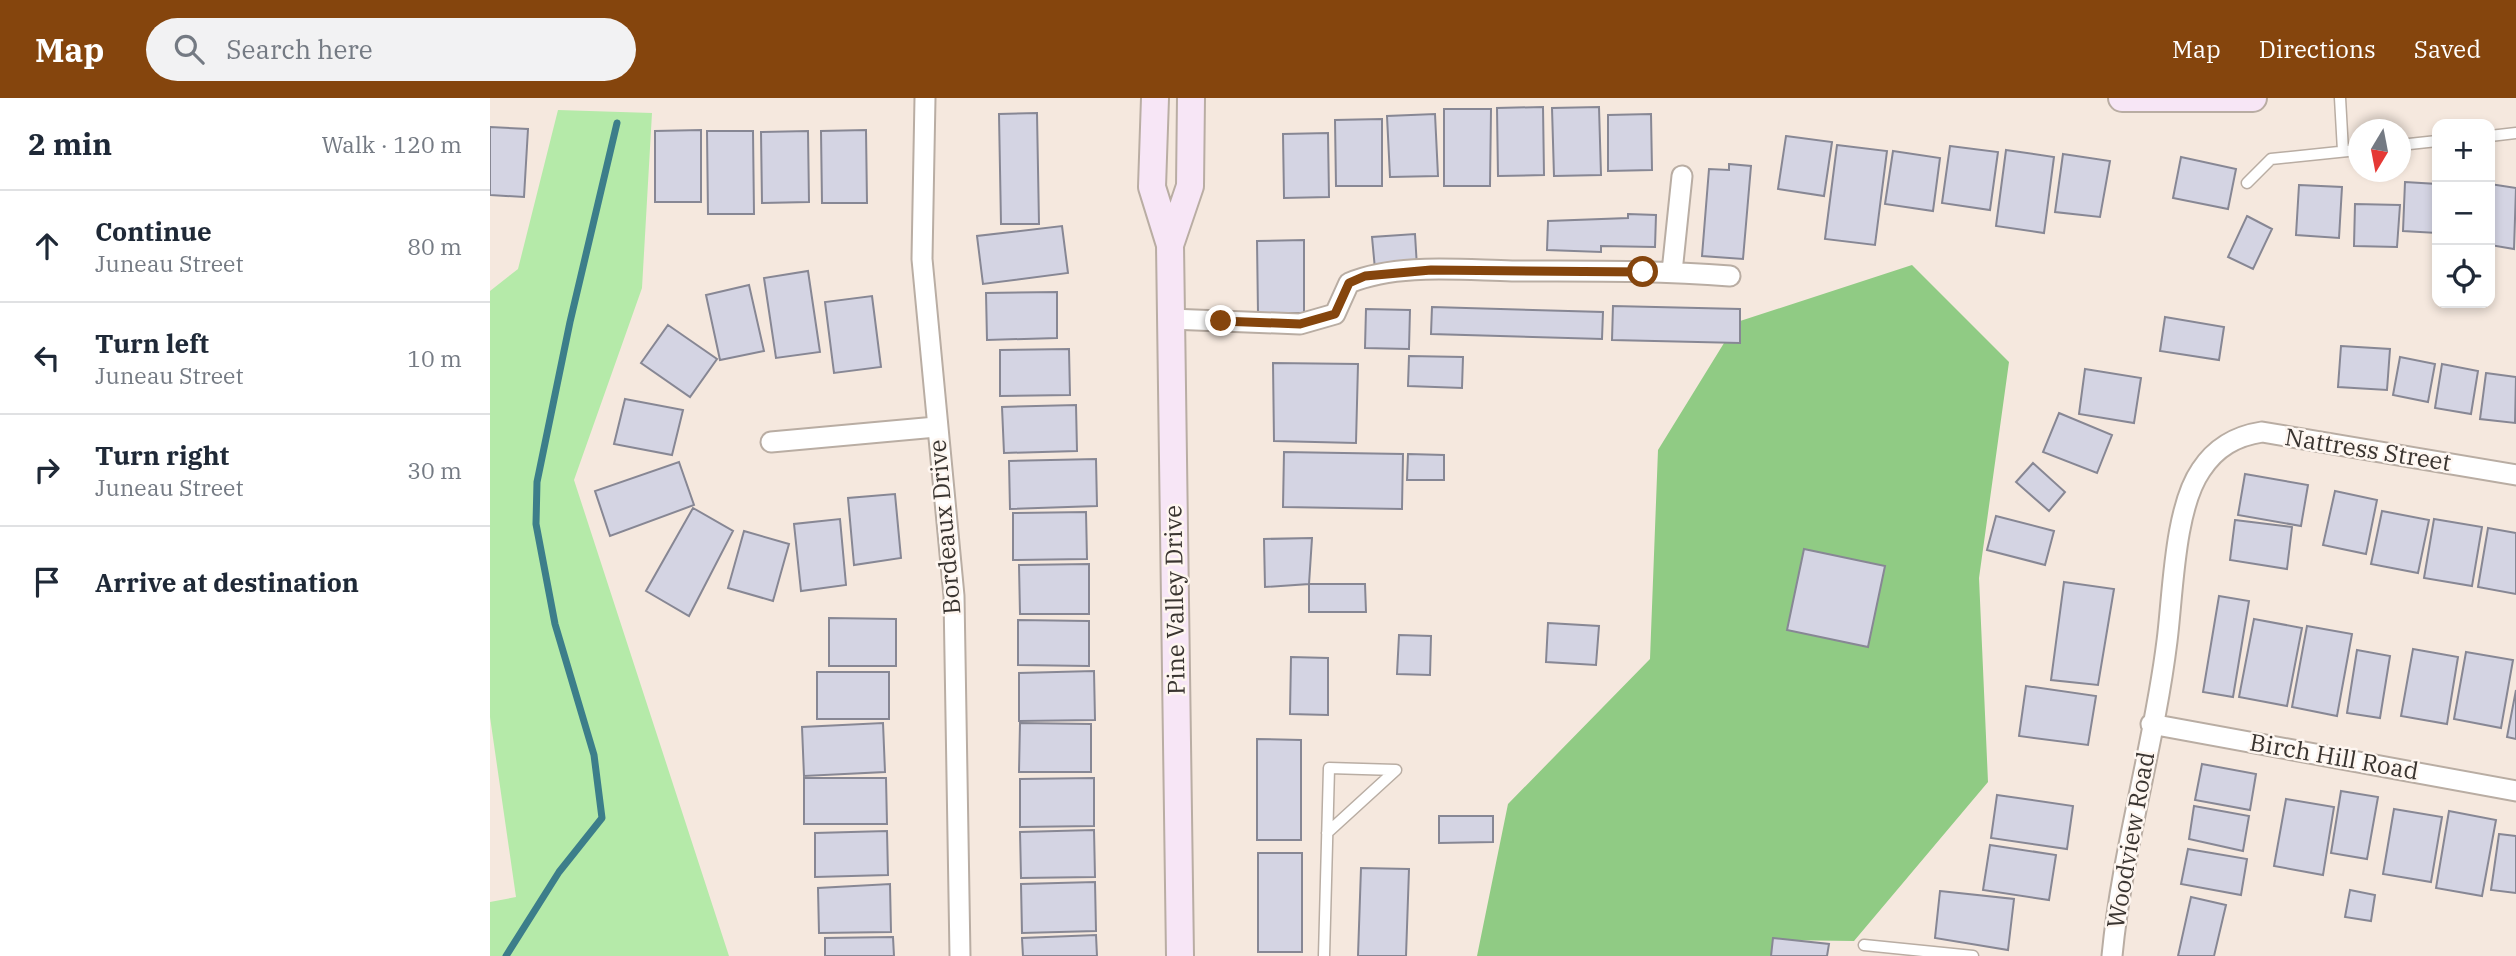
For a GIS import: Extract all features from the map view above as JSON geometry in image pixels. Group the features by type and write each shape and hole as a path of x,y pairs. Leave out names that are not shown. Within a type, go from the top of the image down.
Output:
{"main road":[{"name":"Pine Valley Drive","path":"1155,98 1152,187 1170,245 1180,956"},
{"name":"Pine Valley Drive","path":"1170,245 1190,186 1191,98"},
{"path":"2122,98 2253,98"}],"street":[{"name":"Bordeaux Drive","path":"925,98 922,259 954,596 960,956"},
{"path":"1672,272 1682,176"},
{"path":"1170,319 1300,324 1335,314 1349,283 1365,276 1431,270 1672,272 1730,276"},
{"path":"771,442 936,427"},
{"name":"Nattress Street","path":"2223,446 2240,435 2262,432 2516,475"},
{"name":"Woodview Road","path":"2112,956 2167,641 2171,587 2185,514 2200,471 2223,446"},
{"name":"Birch Hill Road","path":"2151,724 2516,791"}],"lane":[{"path":"2340,98 2343,151"},
{"path":"2495,135 2516,133"},
{"path":"2411,144 2432,142"},
{"path":"2247,183 2271,159 2348,151"},
{"path":"1324,956 1327,834 1329,768 1396,769 1327,834"},
{"path":"1864,945 1973,956"}],"green space":[{"path":"558,110 652,113 642,288 574,480 729,956 490,956 490,902 516,897 490,717 490,291 518,269"},
{"path":"1912,265 2009,362 1979,578 1988,782 1854,941 1777,940 1773,956 1477,956 1508,804 1650,659 1658,450 1737,322"}],"building":[{"path":"1543,107 1544,175 1498,176 1497,108"},
{"path":"1599,107 1601,175 1554,176 1552,108"},
{"path":"1444,109 1491,109 1490,186 1444,186"},
{"path":"1037,113 1039,224 1001,224 999,114"},
{"path":"1435,114 1438,176 1390,177 1387,116"},
{"path":"1651,114 1652,170 1608,171 1608,115"},
{"path":"1382,119 1382,186 1336,186 1335,120"},
{"path":"490,127 528,129 524,197 490,195"},
{"path":"701,130 701,202 655,202 655,131"},
{"path":"866,130 867,203 822,203 821,131"},
{"path":"707,131 753,131 754,214 708,214"},
{"path":"808,131 809,202 762,203 761,132"},
{"path":"1328,133 1329,197 1284,198 1283,134"},
{"path":"1786,136 1832,142 1824,196 1778,189"},
{"path":"1837,145 1887,151 1875,245 1825,239"},
{"path":"1950,146 1998,152 1990,210 1942,203"},
{"path":"2006,150 2054,157 2044,233 1996,226"},
{"path":"1893,151 1940,158 1933,211 1885,204"},
{"path":"2063,154 2110,161 2100,217 2055,212"},
{"path":"2181,157 2236,169 2228,209 2173,198"},
{"path":"1729,164 1751,166 1743,259 1702,256 1709,169 1729,170"},
{"path":"2405,182 2432,184 2432,233 2403,231"},
{"path":"2299,185 2342,187 2339,238 2296,235"},
{"path":"2495,185 2516,188 2514,249 2495,246"},
{"path":"2355,204 2400,205 2397,247 2354,246"},
{"path":"1628,214 1656,215 1655,247 1601,246 1601,252 1547,250 1548,221 1628,218"},
{"path":"2247,216 2272,229 2253,269 2228,257"},
{"path":"1062,226 1068,273 983,284 977,236"},
{"path":"1415,234 1417,267 1375,269 1372,237"},
{"path":"1304,240 1304,313 1258,313 1257,241"},
{"path":"808,271 820,352 776,358 764,278"},
{"path":"749,285 764,351 720,360 706,295"},
{"path":"1057,292 1057,338 987,340 986,293"},
{"path":"872,296 881,367 834,373 825,302"},
{"path":"1613,306 1740,309 1740,343 1612,340"},
{"path":"1432,307 1603,312 1602,339 1431,334"},
{"path":"1366,309 1410,310 1409,349 1365,348"},
{"path":"2165,317 2224,327 2219,360 2160,351"},
{"path":"668,325 717,359 690,397 641,363"},
{"path":"2341,346 2390,349 2387,390 2338,387"},
{"path":"1069,349 1070,395 1000,396 1000,350"},
{"path":"1409,356 1463,357 1462,388 1408,386"},
{"path":"2400,357 2435,364 2428,402 2393,395"},
{"path":"1273,363 1358,364 1356,443 1274,441"},
{"path":"2442,364 2478,371 2471,414 2435,408"},
{"path":"2085,369 2141,378 2134,423 2079,414"},
{"path":"2486,373 2516,377 2515,423 2480,419"},
{"path":"625,399 683,410 672,455 614,444"},
{"path":"1076,405 1077,451 1004,453 1002,407"},
{"path":"2059,413 2112,435 2097,473 2043,452"},
{"path":"1284,452 1403,454 1402,509 1283,507"},
{"path":"1408,454 1444,455 1444,480 1407,480"},
{"path":"1096,459 1097,506 1010,509 1009,461"},
{"path":"679,462 694,505 610,536 595,491"},
{"path":"2033,463 2065,492 2049,511 2016,482"},
{"path":"2245,474 2308,485 2301,526 2238,515"},
{"path":"2335,491 2377,500 2366,554 2323,545"},
{"path":"895,494 901,558 854,565 848,498"},
{"path":"693,508 733,531 689,616 646,591"},
{"path":"2382,511 2429,520 2418,573 2371,564"},
{"path":"1086,512 1087,559 1013,560 1013,513"},
{"path":"1996,516 2054,531 2045,565 1987,550"},
{"path":"840,519 846,585 801,591 794,524"},
{"path":"2434,519 2482,527 2472,586 2424,578"},
{"path":"2235,520 2292,527 2287,569 2230,560"},
{"path":"2488,528 2516,533 2516,594 2478,587"},
{"path":"744,531 789,544 773,601 728,588"},
{"path":"1312,538 1309,584 1265,587 1264,539"},
{"path":"1804,549 1885,566 1868,647 1787,630"},
{"path":"1089,564 1089,614 1020,614 1019,565"},
{"path":"2064,582 2114,589 2098,685 2051,680"},
{"path":"1309,584 1365,584 1366,612 1309,612"},
{"path":"2219,596 2249,601 2233,697 2203,692"},
{"path":"829,618 896,619 896,666 829,666"},
{"path":"2254,619 2302,628 2287,706 2239,697"},
{"path":"1018,620 1089,621 1089,666 1018,665"},
{"path":"1548,623 1599,626 1596,665 1546,662"},
{"path":"2307,626 2352,634 2337,716 2292,707"},
{"path":"1399,635 1431,636 1430,675 1397,674"},
{"path":"2413,649 2458,657 2447,724 2401,716"},
{"path":"2357,650 2390,656 2380,718 2347,713"},
{"path":"2466,652 2513,660 2501,728 2454,719"},
{"path":"1291,657 1328,658 1328,715 1290,714"},
{"path":"1094,671 1095,720 1019,721 1019,673"},
{"path":"817,672 889,672 889,719 817,719"},
{"path":"2026,686 2096,696 2088,745 2019,736"},
{"path":"2516,690 2516,739 2507,737"},
{"path":"883,723 885,772 804,776 802,727"},
{"path":"1020,723 1091,724 1091,772 1019,772"},
{"path":"1257,739 1301,740 1301,840 1257,840"},
{"path":"2202,764 2256,774 2250,810 2195,800"},
{"path":"804,778 886,778 887,824 804,824"},
{"path":"1094,778 1094,826 1020,827 1020,779"},
{"path":"2341,791 2378,797 2367,859 2331,853"},
{"path":"1997,795 2073,806 2067,849 1991,838"},
{"path":"2286,799 2334,807 2323,875 2274,866"},
{"path":"2194,806 2249,816 2243,851 2189,839"},
{"path":"2394,809 2442,817 2431,882 2383,874"},
{"path":"2449,811 2496,820 2482,896 2436,888"},
{"path":"1439,816 1493,816 1493,842 1439,843"},
{"path":"1094,830 1095,877 1021,878 1020,832"},
{"path":"887,831 888,875 815,877 815,833"},
{"path":"2499,834 2516,836 2516,893 2491,890"},
{"path":"1990,845 2056,855 2049,900 1983,890"},
{"path":"2188,849 2247,859 2241,895 2181,884"},
{"path":"1258,853 1302,853 1302,952 1258,952"},
{"path":"1361,868 1409,869 1406,956 1358,956"},
{"path":"1095,882 1096,931 1022,933 1021,884"},
{"path":"890,884 891,932 819,933 818,888"},
{"path":"2350,890 2375,895 2371,921 2345,917"},
{"path":"1940,891 2014,899 2008,950 1935,938"},
{"path":"2191,897 2226,905 2214,956 2178,956"},
{"path":"1096,935 1097,956 1023,956 1022,938"},
{"path":"893,937 894,956 825,956 825,938"},
{"path":"1773,938 1829,944 1827,956 1771,956"}],"waterway":[{"path":"506,956 559,872 602,818 594,755 555,624 536,524 537,482 570,322 617,123"}],"route":[{"path":"1221,321 1300,324 1335,314 1349,283 1365,276 1431,270 1643,272"}]}
